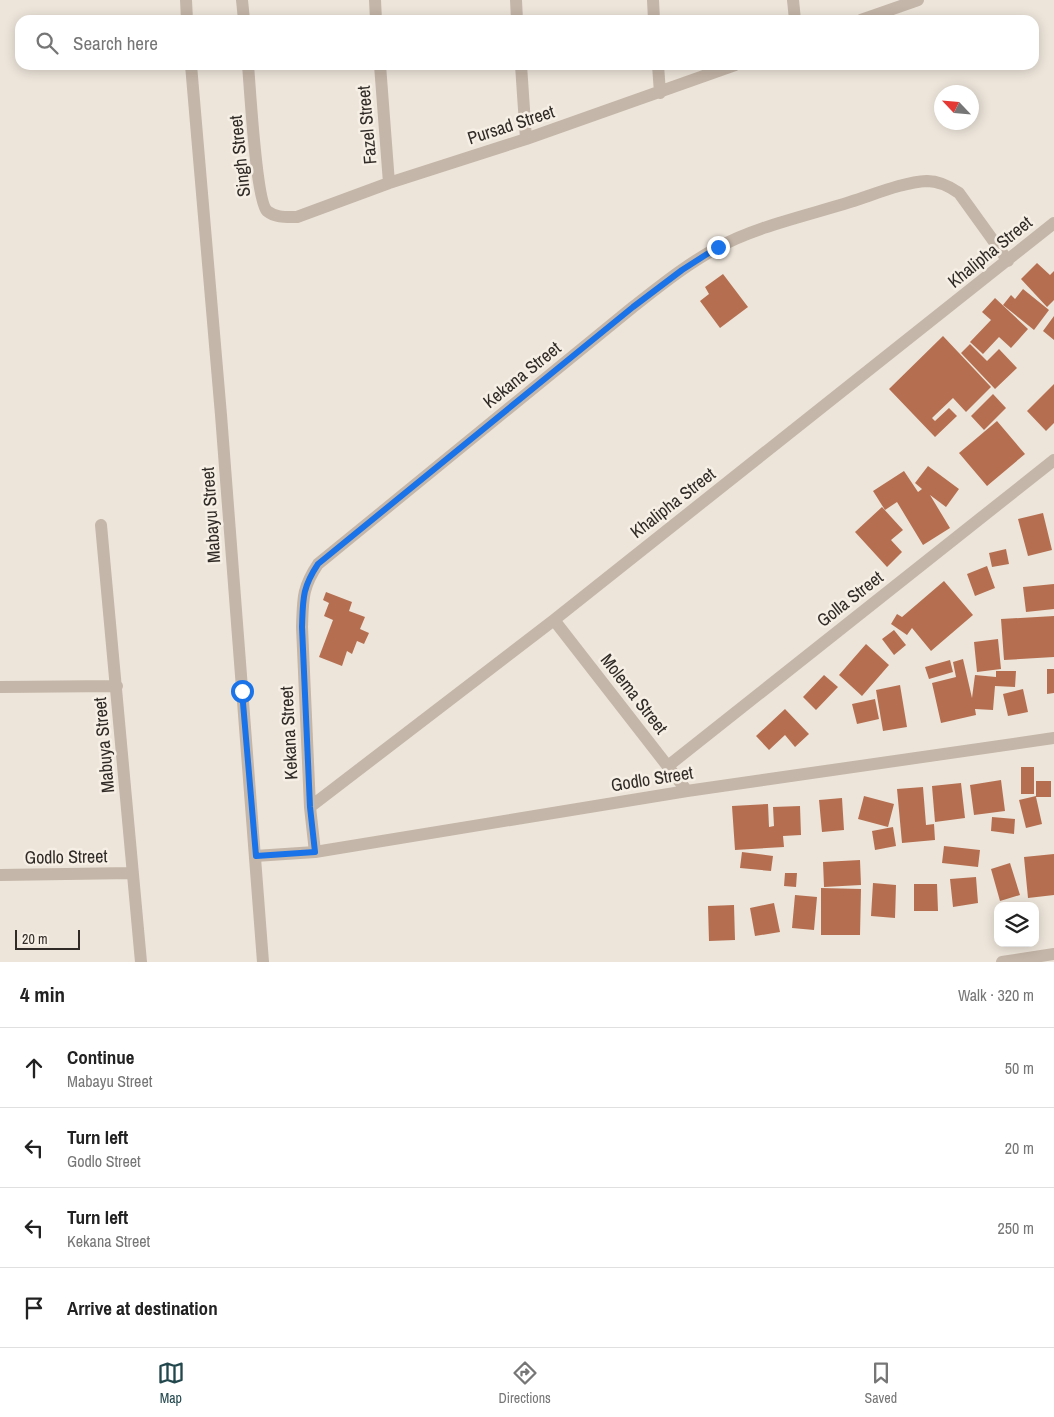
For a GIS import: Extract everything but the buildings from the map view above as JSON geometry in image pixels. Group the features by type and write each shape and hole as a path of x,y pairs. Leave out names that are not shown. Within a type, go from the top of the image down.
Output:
{"street":[{"path":"186,0 187,15"},
{"path":"242,0 244,15"},
{"path":"374,0 376,15"},
{"path":"516,0 517,15"},
{"path":"653,0 654,15"},
{"path":"794,0 795,15"},
{"path":"875,15 918,0"},
{"name":"Mabayu Street","path":"191,70 264,960"},
{"name":"Singh Street","path":"248,70 263,204 267,210 282,218 297,217"},
{"name":"Fazel Street","path":"380,70 389,183"},
{"path":"521,70 526,139"},
{"path":"658,70 660,93"},
{"name":"Pursad Street","path":"297,217 389,183 526,139 722,70"},
{"name":"Kekana Street","path":"315,852 310,807 302,627 303,597 308,579 318,564 633,307 682,270 711,252 743,237 891,189 927,181 940,183 959,193 1008,261"},
{"name":"Khalipha Street","path":"310,807 554,620 1054,223"},
{"name":"Golla Street","path":"668,766 1054,460"},
{"name":"Mabuya Street","path":"101,525 141,962"},
{"name":"Molema Street","path":"554,620 686,791"},
{"path":"0,687 117,686"},
{"name":"Godlo Street","path":"256,856 315,852 686,791 1054,738"},
{"name":"Godlo Street","path":"0,875 132,873"},
{"path":"1002,962 1054,954"}],"route":[{"path":"242,691 256,856 315,852 310,807 302,627 303,597 308,579 318,564 633,307 682,270 718,247"}]}
